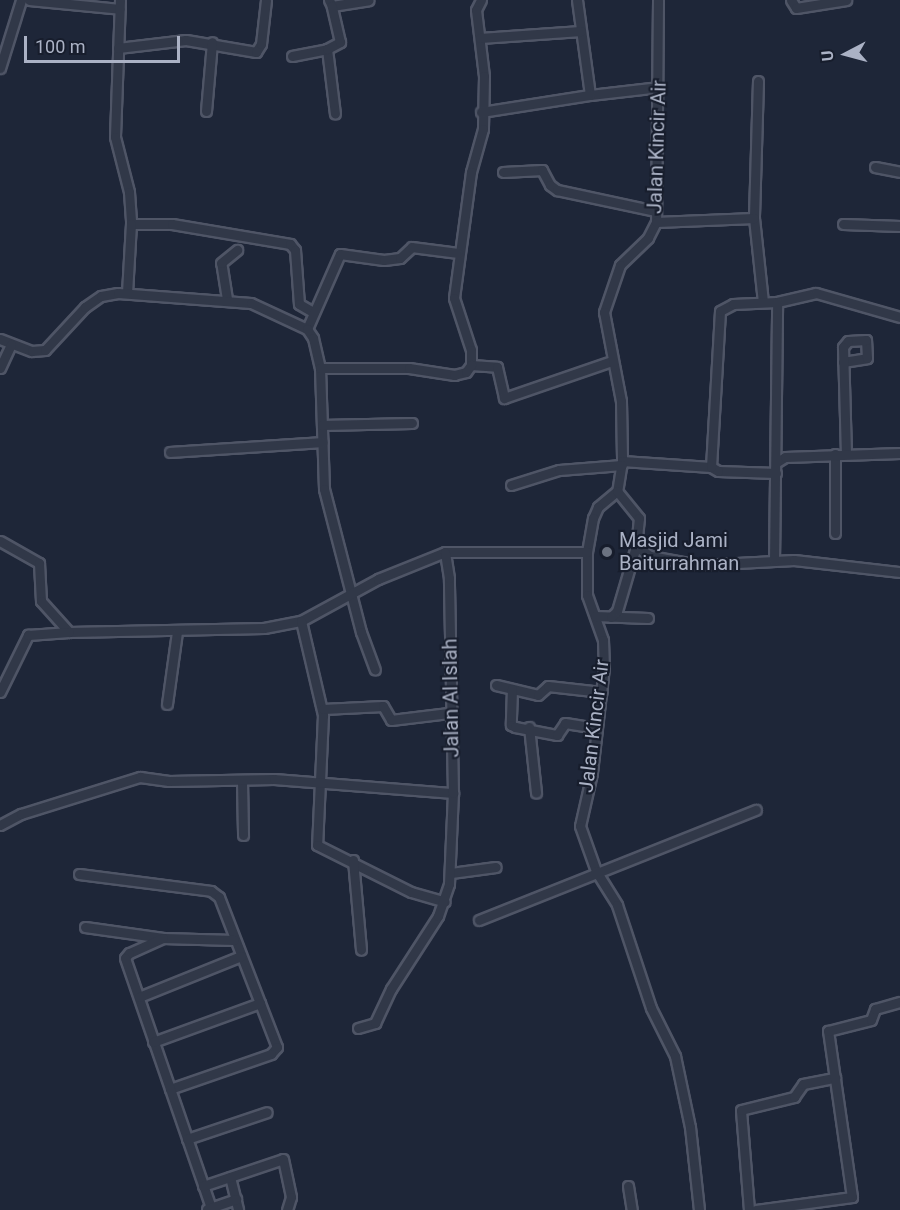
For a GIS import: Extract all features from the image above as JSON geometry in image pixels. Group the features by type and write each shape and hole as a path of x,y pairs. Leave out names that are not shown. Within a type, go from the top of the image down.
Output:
{"street":[{"path":"0,68 21,0"},
{"path":"29,0 120,4 115,137 129,192 131,224 127,294"},
{"path":"118,48 186,40 212,42 240,52 260,50 266,0"},
{"path":"292,56 327,49 342,40 330,3 369,0"},
{"path":"320,368 409,368 453,375 466,372 471,365 471,350 454,298 458,253 483,129 481,112 484,79 476,10 481,0"},
{"path":"577,0 590,95"},
{"name":"Jalan Kincir Air","path":"658,0 660,87 656,222 648,238 620,265 606,303 612,362 621,401 622,463 617,491 598,507 587,552 587,595 603,640 602,692 592,773 580,826 596,872 617,905 644,987 675,1056 690,1127 699,1210"},
{"path":"791,0 796,8 846,0"},
{"path":"480,38 581,31"},
{"path":"206,111 212,42"},
{"path":"327,49 335,114"},
{"path":"758,81 754,218 763,302"},
{"path":"481,112 660,87"},
{"path":"875,167 900,172"},
{"path":"503,172 542,170 550,185 557,190 655,211"},
{"path":"656,222 754,218"},
{"path":"131,224 172,224 290,244 295,250 299,304 313,312"},
{"path":"843,224 900,226"},
{"path":"307,329 340,254 392,260 412,247 458,253"},
{"path":"227,299 221,264 237,250"},
{"path":"711,467 716,325 720,311 733,304 777,302 816,293 900,317"},
{"path":"0,339 32,351 45,350 85,307 109,294 227,299 258,306 307,329 313,338 320,368 324,489 353,591 361,632 375,670"},
{"path":"774,561 777,462 777,302"},
{"path":"0,368 11,344"},
{"path":"471,365 497,367 504,398 612,362"},
{"path":"843,362 846,453"},
{"path":"322,425 412,423"},
{"path":"170,452 323,442"},
{"path":"777,462 785,457 846,453 900,453"},
{"path":"835,454 835,533"},
{"path":"511,485 559,470 622,463 776,473"},
{"path":"611,617 617,611 636,546 639,518 617,491"},
{"path":"0,541 39,563 40,601 69,632"},
{"path":"636,546 650,556 699,565 774,561 828,562 900,572"},
{"path":"0,692 28,635 264,628 302,621 353,591 445,552 587,552"},
{"name":"Jalan Al Islah","path":"445,552 450,612 449,713 453,793 451,873 445,902"},
{"path":"595,616 648,618"},
{"path":"302,621 323,709 317,845 330,854 353,860 411,892 445,902 375,1023 358,1028"},
{"path":"167,704 177,632"},
{"path":"496,685 538,695 548,686 602,692"},
{"path":"512,689 511,725 529,727 557,735 565,723 596,728"},
{"path":"323,709 383,706 392,720 449,713"},
{"path":"529,727 530,768 536,793"},
{"path":"0,825 21,814 140,777 320,782 453,793"},
{"path":"242,781 243,835"},
{"path":"479,920 756,810"},
{"path":"353,860 361,950"},
{"path":"451,873 496,867"},
{"path":"79,874 211,891 219,897 277,1047 275,1051 170,1089"},
{"path":"85,927 163,938 234,940"},
{"path":"163,938 126,955 153,1042 203,1185 208,1209 236,1199"},
{"path":"139,998 241,957"},
{"path":"756,1210 852,1197 828,1031 871,1020 875,1009 900,1002"},
{"path":"153,1042 260,1003"},
{"path":"749,1210 741,1110 794,1097 796,1088 803,1084 835,1078"},
{"path":"187,1139 267,1112"},
{"path":"203,1185 283,1159 291,1197 287,1210"},
{"path":"230,1177 238,1210"},
{"path":"628,1186 632,1210"}],"place":[{"name":"Masjid Jami Baiturrahman","path":"607,552"}]}
